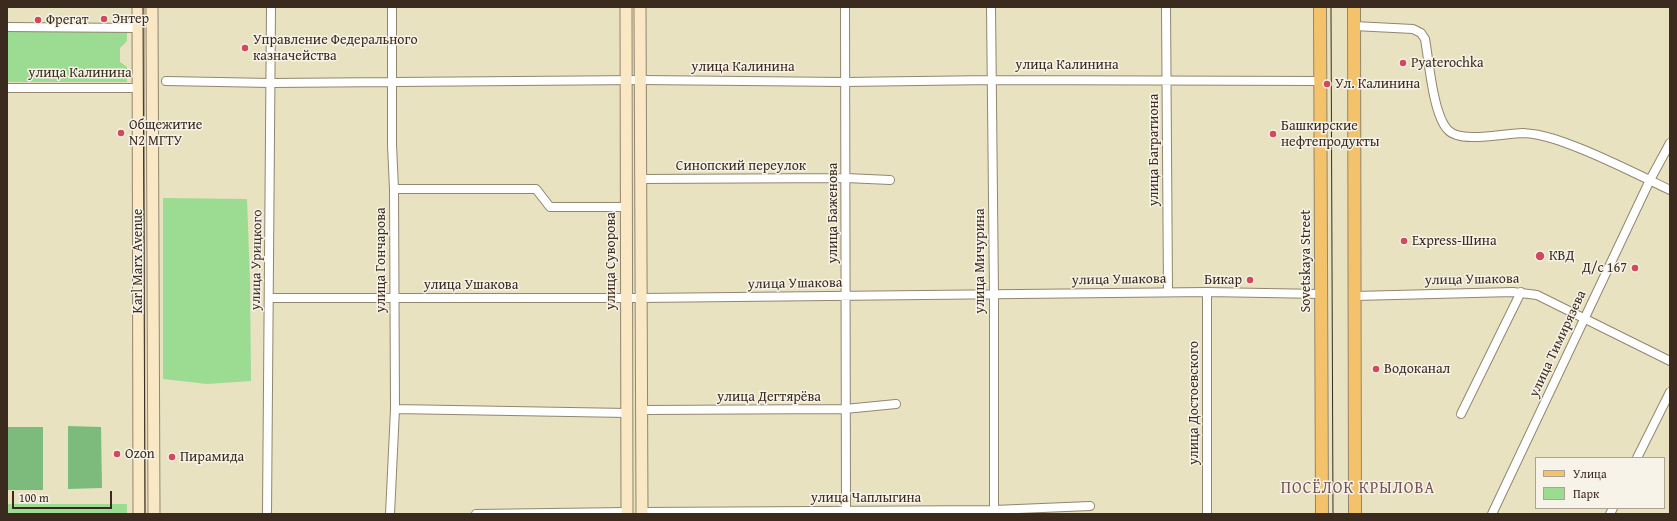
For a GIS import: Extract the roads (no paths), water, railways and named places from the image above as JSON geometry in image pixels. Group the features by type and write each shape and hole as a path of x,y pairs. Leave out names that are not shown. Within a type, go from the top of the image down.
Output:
{"main road":[{"name":"Karl Marx Avenue","path":"138,7 139,514"},
{"name":"Karl Marx Avenue","path":"152,7 154,514"},
{"name":"улица Суворова","path":"626,7 627,513"},
{"path":"640,7 642,513"},
{"name":"Sovetskaya Street","path":"1320,7 1322,514"},
{"path":"1354,7 1355,514"},
{"name":"улица Калинина","path":"138,88 153,88"}],"street":[{"name":"улица Урицкого","path":"267,514 272,7"},
{"name":"улица Гончарова","path":"390,514 395,409 392,7"},
{"name":"улица Баженова","path":"845,7 846,513"},
{"name":"улица Мичурина","path":"991,7 994,294 994,512"},
{"name":"улица Багратиона","path":"1166,7 1168,292"},
{"path":"1354,26 1413,29 1421,33 1425,39 1435,100 1441,121 1448,131 1469,137 1523,133 1554,138 1605,159 1670,190"},
{"path":"7,27 138,28"},
{"name":"улица Калинина","path":"166,81 271,83 627,80 845,82 991,80 1320,81"},
{"name":"улица Калинина","path":"7,88 138,88"},
{"name":"улица Тимирязева","path":"1494,513 1584,318 1650,180 1670,143"},
{"name":"Синопский переулок","path":"641,179 846,178 890,180"},
{"path":"394,189 536,188 550,207 626,207"},
{"name":"улица Ушакова","path":"269,298 641,298 1168,292 1322,294"},
{"name":"улица Достоевского","path":"1207,292 1207,514"},
{"path":"1461,414 1521,292"},
{"name":"улица Ушакова","path":"1355,296 1521,292 1537,295 1670,361"},
{"path":"1638,457 1670,392"},
{"name":"улица Дегтярёва","path":"641,410 846,410 896,404"},
{"path":"395,409 627,413"},
{"name":"улица Чаплыгина","path":"642,513 994,512 1090,506"},
{"path":"476,514 627,513"}],"tram line":[{"path":"143,7 145,514"},
{"path":"1331,7 1333,514"}],"place":[{"name":"Энтер","path":"104,19"},
{"name":"Фрегат","path":"38,20"},
{"name":"Управление Федерального казначейства","path":"245,48"},
{"name":"Pyaterochka","path":"1403,63"},
{"name":"Ул. Калинина","path":"1327,84"},
{"name":"Общежитие N2 МГТУ","path":"121,133"},
{"name":"Башкирские нефтепродукты","path":"1273,134"},
{"name":"Express-Шина","path":"1404,241"},
{"name":"КВД","path":"1540,256"},
{"name":"Д/с 167","path":"1635,268"},
{"name":"Бикар","path":"1250,280"},
{"name":"Водоканал","path":"1376,369"},
{"name":"Ozon","path":"117,454"},
{"name":"Пирамида","path":"172,457"}],"district":[{"name":"ПОСЁЛОК КРЫЛОВА","path":"1358,489"}]}
